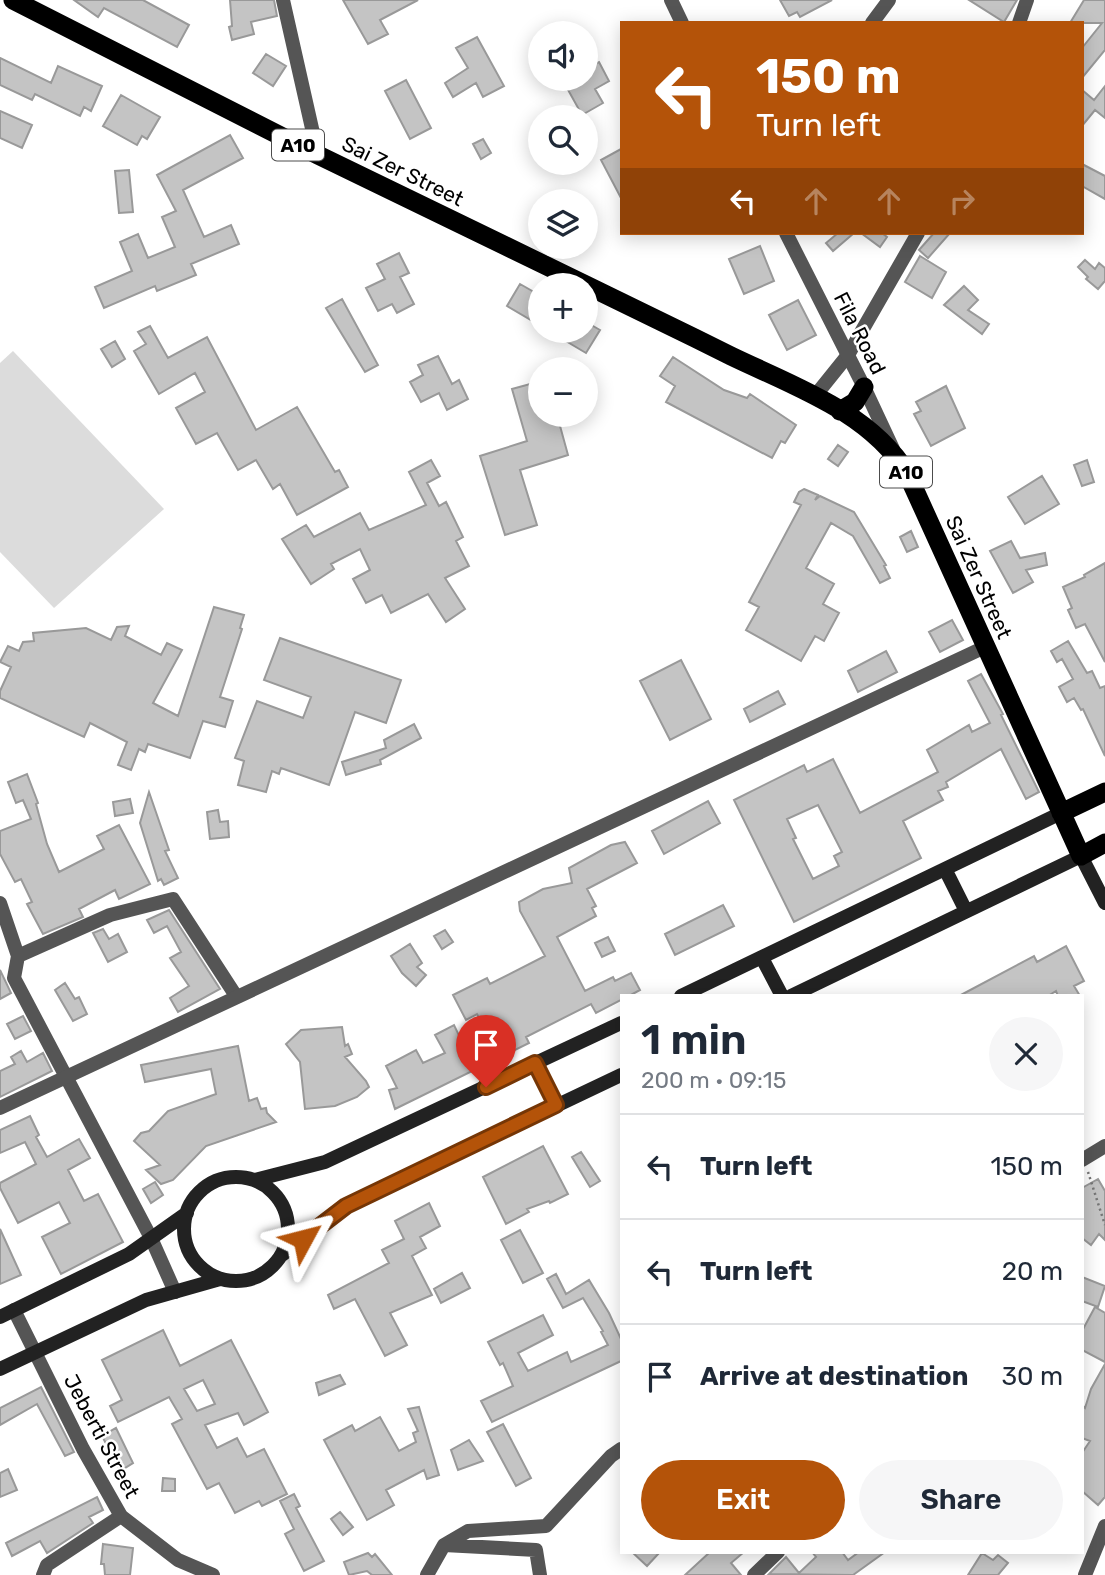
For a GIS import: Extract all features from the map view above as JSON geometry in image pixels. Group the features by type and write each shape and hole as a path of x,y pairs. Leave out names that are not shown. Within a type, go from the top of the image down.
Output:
{"highway":[{"name":"Sai Zer Street","path":"13,0 318,155 561,273"},
{"name":"Sai Zer Street","path":"598,291 815,396 877,436 895,454 907,473 1061,813"},
{"path":"840,411 855,402 864,387"},
{"path":"1061,813 1105,792"},
{"name":"A10","path":"1061,813 1081,856"},
{"path":"1081,856 1105,843"}],"main road":[{"path":"685,994 1061,813"},
{"path":"795,994 1081,856 1105,903"},
{"path":"945,869 966,911"},
{"path":"762,958 781,994"},
{"path":"255,1180 325,1162 620,1024"},
{"path":"535,1063 556,1105"},
{"path":"282,1255 288,1238 288,1220 282,1203 271,1190 255,1180 237,1177 206,1187 194,1198 184,1229 186,1245 200,1266 220,1279 237,1282 254,1279 270,1269 282,1255 346,1206 620,1075"},
{"path":"0,1317 129,1254 187,1213"},
{"path":"0,1369 146,1300 220,1279"}],"street":[{"path":"283,0 318,155"},
{"path":"671,0 681,21"},
{"path":"873,21 889,0"},
{"path":"1019,21 1027,0"},
{"name":"Fila Road","path":"787,235 895,454"},
{"path":"815,396 848,355 917,235"},
{"path":"0,1108 985,647"},
{"path":"175,1292 151,1238 65,1077 7,979 18,956 110,915 173,899 236,996"},
{"path":"0,904 18,956"},
{"path":"1084,1158 1105,1146"},
{"name":"Jeberti Street","path":"14,1310 83,1449 121,1516 178,1560 213,1575"},
{"path":"427,1575 444,1545 468,1531 546,1527 611,1456 620,1450"},
{"path":"43,1575 47,1565 121,1516"},
{"path":"1085,1575 1105,1525"},
{"path":"444,1545 536,1550 540,1575"},
{"path":"754,1575 776,1554"}],"path":[{"path":"1084,1162 1105,1225"}],"shaded area":[{"path":"13,351 164,509 54,608 0,552 0,363"}],"building":[{"path":"74,0 143,0 189,25 177,47 104,8 98,17"},
{"path":"230,0 274,0 277,16 251,22 254,34 232,40 229,27 232,26"},
{"path":"343,0 418,0 380,20 388,34 368,44"},
{"path":"780,0 832,0 800,17 797,12 789,16"},
{"path":"969,0 1017,0 1002,21"},
{"path":"1084,0 1105,0 1105,50 1084,76 1084,46 1102,23 1071,21"},
{"path":"477,37 504,86 483,97 476,83 453,97 445,83 468,68 456,48"},
{"path":"266,54 286,66 273,86 253,73"},
{"path":"0,58 51,83 58,66 102,86 91,111 84,107 80,116 35,94 32,100 0,85"},
{"path":"598,63 609,81 598,87"},
{"path":"406,80 431,128 410,139 385,91"},
{"path":"1105,86 1105,118 1095,110 1084,124 1084,92 1094,100"},
{"path":"569,91 596,91 603,103 598,106 576,105"},
{"path":"121,95 160,117 147,139 142,136 137,145 103,126"},
{"path":"0,111 32,125 22,148 0,138"},
{"path":"230,135 243,158 183,190 204,237 231,225 239,244 191,264 196,275 157,291 155,286 104,308 95,287 132,271 120,242 138,234 148,258 175,247 162,217 176,211 157,175"},
{"path":"483,139 491,153 481,159 473,144"},
{"path":"620,150 620,196 601,160"},
{"path":"1084,165 1105,176 1105,199 1084,187"},
{"path":"129,170 133,212 119,213 115,171"},
{"path":"836,235 852,235 833,251 826,243"},
{"path":"864,235 884,235 887,237 880,247"},
{"path":"932,235 948,235 928,258 919,250"},
{"path":"760,246 774,281 744,294 729,259"},
{"path":"399,253 409,273 400,277 414,304 397,313 392,304 378,311 366,288 385,279 377,264"},
{"path":"920,256 946,272 932,298 905,282"},
{"path":"1085,260 1095,269 1099,263 1105,268 1105,281 1098,289 1086,279 1088,277 1078,267"},
{"path":"520,284 528,289 528,318 507,306"},
{"path":"964,286 978,300 968,310 989,324 982,334 944,305"},
{"path":"342,299 378,365 365,372 326,308"},
{"path":"798,300 816,335 787,350 769,315"},
{"path":"150,326 168,358 207,337 256,430 297,407 335,472 339,470 348,487 297,515 280,484 273,489 256,460 238,470 217,433 196,444 176,408 205,392 195,373 159,394 134,351 146,344 138,332"},
{"path":"115,341 125,359 112,367 101,349"},
{"path":"569,343 592,343 586,353"},
{"path":"438,356 452,384 459,380 468,399 447,410 439,393 421,402 410,382 423,375 418,365"},
{"path":"673,357 724,390 747,398 750,394 796,425 785,443 781,441 772,458 666,402 675,386 660,376"},
{"path":"528,385 528,427 560,427 568,455 520,470 537,525 505,535 480,456 527,441 512,389"},
{"path":"946,386 965,428 931,446 914,414 921,411 916,402"},
{"path":"838,445 848,452 838,466 828,459"},
{"path":"431,460 440,476 427,483 439,506 446,502 463,537 456,541 469,566 445,578 465,609 446,622 428,594 391,613 382,595 366,603 353,579 370,570 360,549 331,564 334,569 311,584 282,539 306,525 314,537 360,513 369,530 426,505 409,472"},
{"path":"1087,460 1094,482 1082,486 1074,465"},
{"path":"1042,476 1059,504 1025,524 1008,497"},
{"path":"804,489 818,495 815,500 820,496 854,512 886,565 884,566 890,578 880,583 853,536 831,523 806,568 834,584 823,604 839,613 824,641 815,636 801,661 746,630 759,607 749,602 801,505 794,502 799,492"},
{"path":"911,531 918,547 907,552 900,537"},
{"path":"1011,541 1020,558 1045,553 1047,565 1026,570 1033,582 1013,593 990,551"},
{"path":"1105,563 1105,662 1085,624 1076,628 1068,610 1072,608 1063,587 1085,577 1084,575"},
{"path":"214,607 244,615 220,697 233,701 225,727 203,721 190,758 148,744 145,752 139,749 131,770 118,765 127,742 90,723 84,737 0,698 0,691 11,667 0,662 8,646 19,651 23,642 34,641 33,633 86,628 111,640 117,627 129,626 125,636 161,655 167,643 182,650 153,703 178,716"},
{"path":"952,620 963,640 940,652 929,632"},
{"path":"280,638 401,680 386,723 355,712 329,785 281,768 279,774 272,771 266,792 238,785 244,761 235,758 257,701 303,718 311,697 264,680"},
{"path":"1068,641 1087,673 1092,671 1100,688 1105,686 1105,756 1083,709 1081,710 1074,698 1067,702 1059,687 1073,679 1062,659 1057,662 1051,651"},
{"path":"886,651 897,672 858,692 848,671"},
{"path":"681,660 711,719 670,740 640,681"},
{"path":"981,674 1039,792 1026,799 1001,749 946,782 948,787 938,791 943,800 903,821 921,858 794,922 734,800 804,765 807,772 833,759 860,813 938,772 927,750 969,725 972,732 990,723 968,681","holes":["818,805 842,852 834,856 839,866 813,879 793,839 796,838 787,819"]},
{"path":"778,691 785,704 750,722 744,709"},
{"path":"414,724 421,738 380,760 381,764 346,775 342,762 386,748 384,740"},
{"path":"27,774 38,803 36,804 47,844 59,872 104,849 97,836 119,825 150,884 119,899 115,890 79,909 83,917 43,934 27,904 32,902 21,879 15,882 0,854 0,831 31,819 23,800 16,803 8,782"},
{"path":"149,792 169,850 165,851 178,878 164,885 161,879 158,881 140,823"},
{"path":"130,799 133,813 115,816 113,802"},
{"path":"708,801 720,823 664,854 652,831"},
{"path":"218,810 220,822 228,821 229,837 210,839 207,812"},
{"path":"625,842 637,863 587,889 596,906 592,908 596,916 557,937 585,991 613,977 615,981 631,973 640,990 633,994 620,994 620,1001 596,1013 591,1004 526,1037 529,1043 395,1109 389,1090 397,1088 386,1066 416,1050 423,1063 445,1053 435,1035 454,1025 465,1048 489,1037 477,1014 466,1020 453,995 487,978 490,984 545,956 520,911 519,902 543,889 572,883 569,868 611,845"},
{"path":"723,905 734,926 675,955 665,934"},
{"path":"169,910 220,989 178,1012 170,998 189,986 170,958 181,952 167,926 154,933 147,920"},
{"path":"103,929 109,939 118,934 127,952 108,962 93,933"},
{"path":"445,930 453,942 442,949 434,936"},
{"path":"608,937 615,951 602,957 595,943"},
{"path":"410,944 422,963 417,967 426,975 416,986 402,973 391,956"},
{"path":"1066,946 1084,981 1074,986 1079,994 1057,994 1056,991 1051,994 963,994 1034,956 1037,962"},
{"path":"0,970 11,993 0,999"},
{"path":"65,983 75,999 79,997 87,1014 73,1021 55,990"},
{"path":"23,1016 31,1031 15,1039 7,1024"},
{"path":"342,1027 345,1046 348,1044 352,1054 345,1057 369,1087 357,1097 335,1106 305,1109 300,1062 286,1044 301,1030"},
{"path":"238,1046 249,1101 257,1098 261,1109 266,1108 276,1122 206,1146 173,1180 161,1184 146,1170 160,1165 134,1141 141,1133 149,1131 168,1111 216,1094 211,1069 145,1082 141,1065"},
{"path":"21,1051 27,1062 43,1053 52,1071 0,1097 0,1071 15,1064 11,1057"},
{"path":"30,1116 39,1135 36,1137 47,1157 79,1139 90,1158 68,1170 84,1201 98,1194 123,1242 61,1274 42,1237 70,1223 59,1202 18,1223 0,1188 0,1183 36,1164 25,1142 0,1153 0,1130"},
{"path":"543,1146 568,1194 550,1203 549,1201 527,1209 529,1212 506,1224 483,1177"},
{"path":"581,1152 600,1181 590,1187 572,1157"},
{"path":"1098,1179 1105,1191 1105,1240 1099,1234 1091,1245 1084,1240 1084,1187"},
{"path":"155,1182 163,1195 151,1203 143,1189"},
{"path":"429,1203 440,1226 420,1237 426,1248 412,1256 432,1295 390,1313 407,1345 385,1356 355,1299 334,1309 328,1295 389,1263 382,1250 404,1239 395,1221"},
{"path":"0,1229 21,1275 0,1284"},
{"path":"520,1230 543,1273 523,1283 501,1240"},
{"path":"462,1273 470,1288 441,1303 434,1289"},
{"path":"556,1274 566,1294 589,1280 620,1337 620,1361 492,1422 481,1401 513,1386 503,1363 500,1365 488,1342 543,1315 553,1335 518,1353 528,1371 567,1352 571,1362 608,1345 601,1332 603,1331 583,1298 563,1308 547,1279"},
{"path":"1084,1278 1105,1286 1098,1307 1084,1302"},
{"path":"1095,1307 1105,1313 1105,1362 1084,1351 1084,1327"},
{"path":"163,1330 180,1366 231,1340 268,1412 244,1425 238,1413 205,1425 217,1448 237,1438 247,1457 264,1449 287,1494 262,1506 259,1501 235,1513 219,1483 207,1489 172,1424 182,1419 169,1397 118,1422 110,1406 122,1400 102,1360","holes":["203,1380 215,1404 197,1411 184,1389"]},
{"path":"1105,1364 1105,1497 1098,1505 1084,1493 1084,1450 1090,1441 1084,1439 1084,1407"},
{"path":"340,1375 345,1384 319,1395 316,1383"},
{"path":"41,1387 74,1452 65,1456 37,1404 0,1425 0,1408"},
{"path":"419,1407 439,1475 427,1479 424,1470 386,1490 394,1505 367,1520 324,1440 352,1425 355,1431 380,1417 399,1451 416,1442 413,1433 418,1431 408,1409"},
{"path":"503,1424 531,1478 516,1486 487,1432"},
{"path":"116,1428 133,1463 120,1471 102,1436"},
{"path":"469,1440 483,1461 458,1470 451,1450"},
{"path":"8,1469 17,1490 0,1497 0,1473"},
{"path":"163,1478 175,1479 175,1491 162,1491"},
{"path":"294,1494 300,1506 296,1508 324,1561 304,1571 285,1534 294,1529 280,1501"},
{"path":"97,1497 103,1510 89,1517 93,1523 47,1553 40,1541 12,1556 6,1543"},
{"path":"340,1512 353,1527 343,1535 331,1519"},
{"path":"103,1544 133,1548 130,1575 105,1575 104,1564 101,1564"},
{"path":"368,1553 372,1557 375,1554 392,1575 372,1575 367,1571 349,1575 344,1562"},
{"path":"634,1554 658,1554 647,1566"},
{"path":"708,1554 742,1554 731,1563 741,1575 685,1575"},
{"path":"814,1554 844,1554 848,1560 856,1554 882,1554 853,1575 769,1574 786,1557 799,1573 816,1557"},
{"path":"981,1554 993,1560 998,1555 1008,1563 998,1575 968,1575"}],"route":[{"path":"303,1239 346,1206 378,1189 556,1105 535,1063 486,1087"}]}
